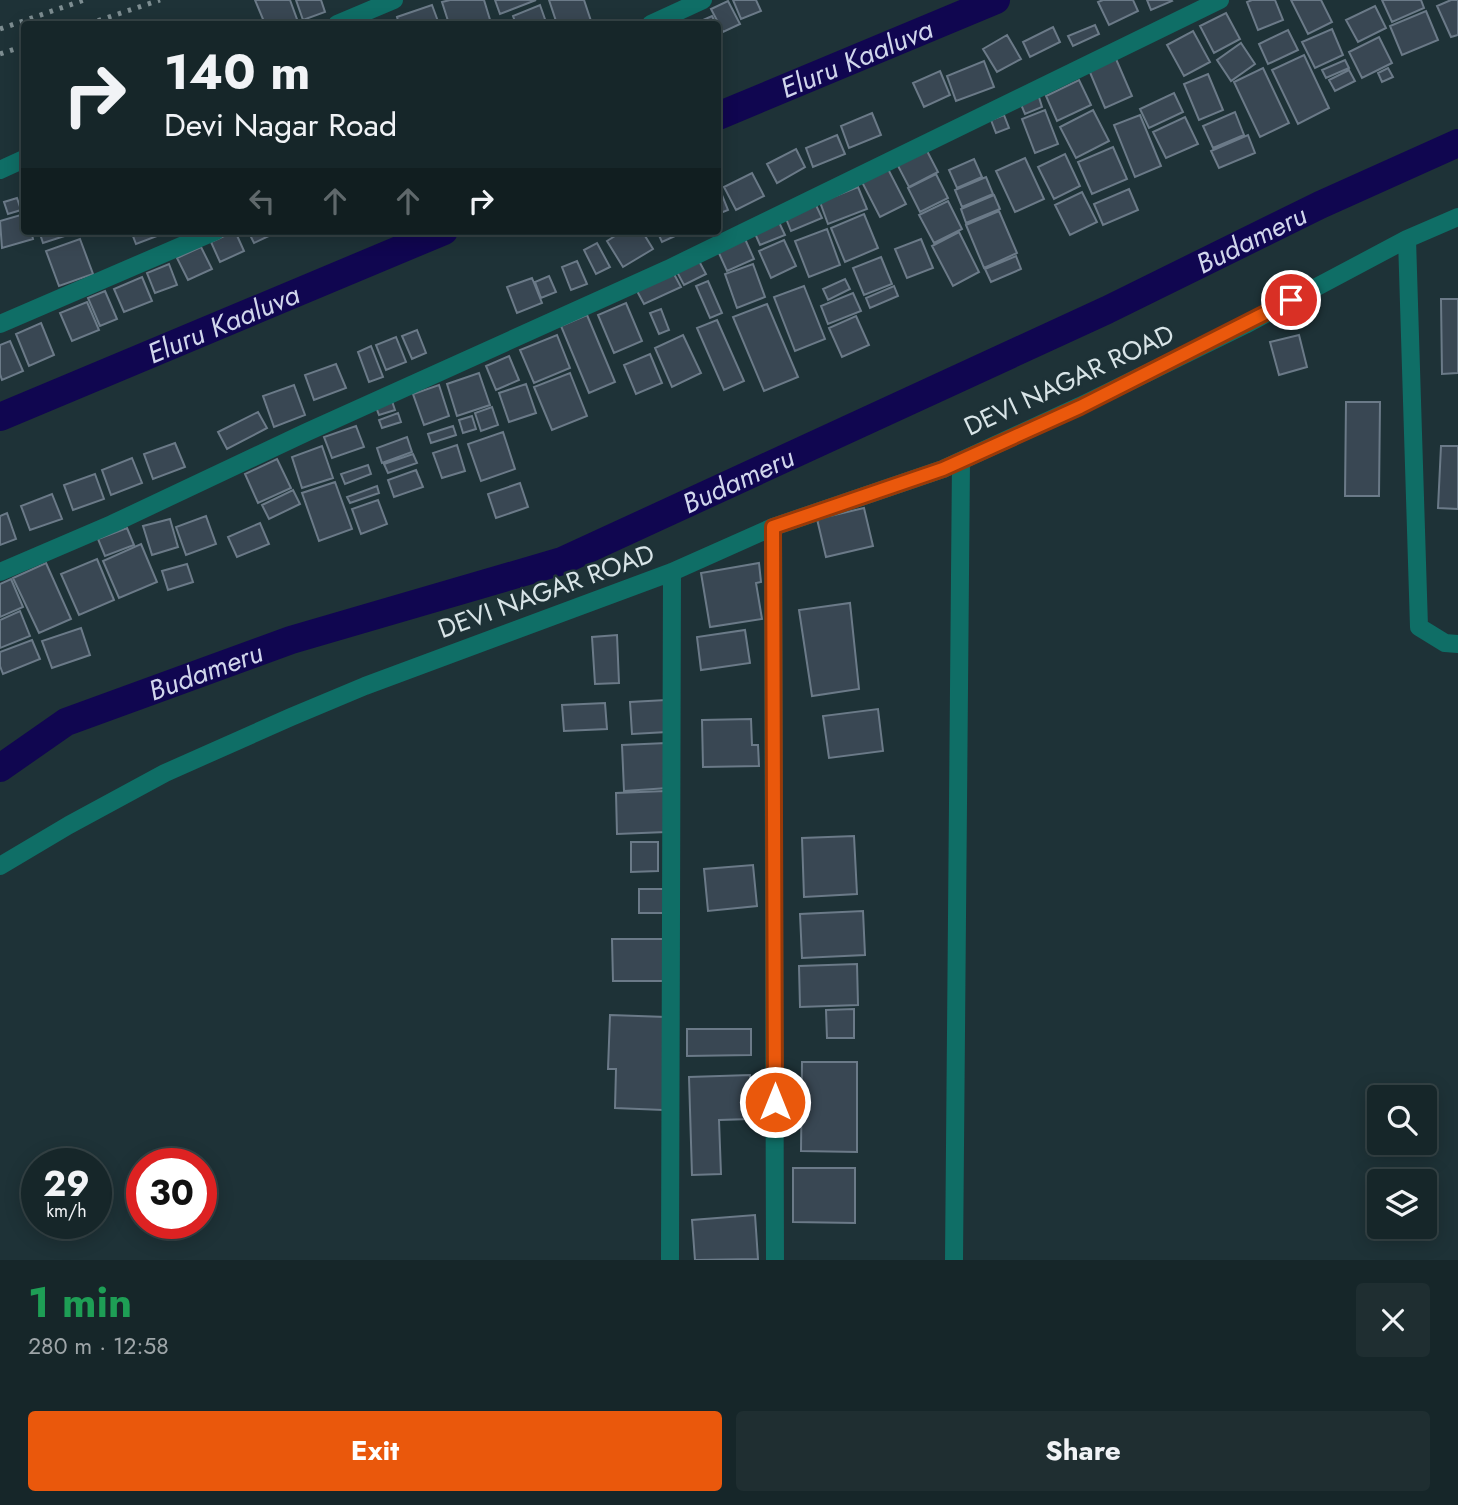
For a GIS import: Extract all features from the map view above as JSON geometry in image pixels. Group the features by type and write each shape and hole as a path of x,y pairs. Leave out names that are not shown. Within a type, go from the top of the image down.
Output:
{"street":[{"path":"344,21 394,0"},
{"path":"658,21 703,0"},
{"path":"0,572 112,524 307,432 668,269 1220,0"},
{"path":"0,170 21,160"},
{"name":"DEVI NAGAR ROAD","path":"0,866 69,825 165,774 365,686 672,572 773,527 961,461 1080,407 1245,325 1408,239 1458,217"},
{"path":"0,324 207,235"},
{"path":"1408,239 1419,627 1445,643 1458,644"},
{"path":"954,1260 961,461"},
{"path":"773,527 775,1260"},
{"path":"670,1260 672,572"}],"building":[{"path":"255,0 290,0 298,21 264,21"},
{"path":"296,0 321,0 325,12 303,20"},
{"path":"484,0 490,21 448,21 442,2"},
{"path":"495,0 536,0 500,14"},
{"path":"549,0 584,0 591,21 556,21"},
{"path":"733,0 756,0 761,11 741,19"},
{"path":"1133,0 1138,11 1109,25 1098,2"},
{"path":"1147,0 1171,0 1172,1 1151,10"},
{"path":"1275,0 1283,20 1258,30 1247,2"},
{"path":"1291,0 1321,0 1332,22 1308,34"},
{"path":"1382,0 1421,0 1424,8 1392,22"},
{"path":"1458,0 1458,35 1451,37 1437,6"},
{"path":"728,1 740,24 723,32 721,21 717,21 711,9"},
{"path":"432,5 438,21 398,21 397,17"},
{"path":"540,5 546,21 515,21 513,16"},
{"path":"1375,6 1386,28 1358,42 1346,20"},
{"path":"1426,11 1438,40 1402,55 1390,26"},
{"path":"1226,13 1240,39 1214,53 1200,26"},
{"path":"712,16 714,21 701,21"},
{"path":"1095,25 1099,34 1073,46 1068,36"},
{"path":"1053,27 1060,42 1030,57 1023,42"},
{"path":"1332,29 1343,55 1315,68 1302,42"},
{"path":"1288,30 1298,50 1268,64 1259,44"},
{"path":"1193,31 1210,62 1184,76 1167,45"},
{"path":"1007,35 1021,59 997,72 983,49"},
{"path":"1379,37 1392,63 1362,78 1349,52"},
{"path":"1241,43 1255,64 1231,81 1217,60"},
{"path":"1304,55 1329,108 1298,124 1272,70"},
{"path":"1116,59 1132,96 1105,108 1089,70"},
{"path":"1345,60 1349,68 1326,78 1322,70"},
{"path":"984,61 994,87 956,101 947,76"},
{"path":"1263,68 1289,123 1260,137 1234,82"},
{"path":"1388,68 1393,77 1382,82 1378,73"},
{"path":"1349,70 1355,81 1335,91 1329,80"},
{"path":"940,71 950,95 924,107 913,83"},
{"path":"1208,74 1223,110 1199,120 1184,84"},
{"path":"1079,80 1091,105 1057,121 1046,96"},
{"path":"1174,93 1183,112 1149,128 1140,109"},
{"path":"1038,94 1042,107 1025,114 1020,102"},
{"path":"1045,110 1058,144 1035,153 1022,119"},
{"path":"1093,110 1109,141 1076,158 1060,127"},
{"path":"1235,112 1244,135 1213,148 1203,126"},
{"path":"872,113 881,135 849,148 841,126"},
{"path":"1004,115 1009,128 996,133 991,120"},
{"path":"1140,115 1161,166 1135,177 1114,125"},
{"path":"1185,117 1198,144 1166,158 1153,132"},
{"path":"837,135 845,154 813,167 806,148"},
{"path":"1248,135 1255,153 1219,168 1211,151"},
{"path":"1113,147 1127,179 1092,194 1078,162"},
{"path":"796,149 805,167 777,183 767,164"},
{"path":"926,149 938,172 909,187 897,164"},
{"path":"1065,154 1080,186 1054,199 1038,167"},
{"path":"1025,158 1044,199 1015,212 996,171"},
{"path":"974,159 982,177 957,188 949,170"},
{"path":"888,169 906,204 880,217 862,182"},
{"path":"752,173 764,196 736,210 724,187"},
{"path":"936,174 948,198 920,212 908,188"},
{"path":"986,177 993,194 962,207 955,190"},
{"path":"858,187 867,209 828,224 820,202"},
{"path":"1129,189 1138,210 1103,225 1094,204"},
{"path":"721,192 728,210 721,213"},
{"path":"1082,192 1097,222 1070,235 1055,205"},
{"path":"994,195 1000,209 966,223 961,209"},
{"path":"17,198 21,210 8,214 4,202"},
{"path":"948,201 962,229 934,243 919,215"},
{"path":"815,203 822,218 791,231 785,216"},
{"path":"999,211 1017,253 984,268 966,225"},
{"path":"864,214 878,248 845,262 831,228"},
{"path":"21,215 21,235 32,235 33,239 2,248 0,221"},
{"path":"777,218 785,235 760,245 753,229"},
{"path":"827,229 840,265 809,277 795,241"},
{"path":"959,232 979,272 953,286 932,246"},
{"path":"40,235 68,235 43,243"},
{"path":"133,235 160,235 136,244"},
{"path":"226,235 237,235 244,251 220,262 211,242"},
{"path":"250,235 271,235 254,243"},
{"path":"617,235 644,235 653,249 623,267 607,241"},
{"path":"659,235 677,235 662,242"},
{"path":"80,239 93,274 59,286 46,251"},
{"path":"745,239 754,259 727,271 718,251"},
{"path":"921,239 933,268 907,278 895,249"},
{"path":"784,240 796,266 771,278 759,251"},
{"path":"597,243 610,267 596,274 584,250"},
{"path":"201,247 212,269 188,280 177,258"},
{"path":"1016,256 1021,269 991,282 985,269"},
{"path":"881,257 892,284 864,295 853,268"},
{"path":"577,261 587,284 571,290 562,267"},
{"path":"699,261 706,274 684,285 677,272"},
{"path":"169,264 177,285 155,293 147,273"},
{"path":"753,264 765,297 737,308 725,274"},
{"path":"674,274 681,287 644,304 637,291"},
{"path":"549,276 556,292 541,298 535,282"},
{"path":"142,277 152,301 124,312 114,289"},
{"path":"532,278 542,303 517,313 507,287"},
{"path":"845,279 850,289 828,300 823,289"},
{"path":"708,281 722,313 710,318 696,286"},
{"path":"804,286 825,339 795,351 774,297"},
{"path":"894,286 898,296 870,308 866,298"},
{"path":"105,291 117,319 100,326 88,298"},
{"path":"853,293 861,311 828,324 821,306"},
{"path":"1441,299 1458,299 1458,373 1442,374"},
{"path":"87,302 99,330 72,341 60,313"},
{"path":"626,303 642,341 614,353 598,315"},
{"path":"767,304 798,377 764,391 733,317"},
{"path":"661,309 669,330 659,334 650,313"},
{"path":"587,315 615,382 589,393 561,326"},
{"path":"856,316 869,345 842,357 829,328"},
{"path":"717,320 744,381 724,390 697,328"},
{"path":"41,323 54,355 29,366 16,334"},
{"path":"417,330 426,353 412,359 402,336"},
{"path":"557,335 570,368 534,383 520,350"},
{"path":"683,335 701,373 672,387 655,348"},
{"path":"1299,335 1307,367 1279,375 1270,342"},
{"path":"396,337 406,362 386,370 376,345"},
{"path":"10,341 23,371 2,380 0,345"},
{"path":"371,346 383,377 369,382 358,352"},
{"path":"650,354 662,383 636,394 624,365"},
{"path":"509,356 519,380 496,390 486,366"},
{"path":"336,364 346,388 314,400 305,375"},
{"path":"479,373 490,405 457,416 447,384"},
{"path":"570,373 587,416 552,430 534,387"},
{"path":"526,384 536,413 509,422 499,393"},
{"path":"294,385 305,415 274,427 263,396"},
{"path":"439,385 449,416 424,425 413,394"},
{"path":"392,401 395,410 379,415 376,407"},
{"path":"1346,402 1380,402 1379,496 1345,496"},
{"path":"492,407 498,425 481,431 475,413"},
{"path":"258,412 267,428 227,449 218,432"},
{"path":"398,413 401,422 382,428 379,420"},
{"path":"472,416 476,429 463,433 459,420"},
{"path":"356,426 364,447 332,458 324,437"},
{"path":"453,426 456,435 431,443 428,434"},
{"path":"503,432 515,469 481,481 468,444"},
{"path":"407,437 412,452 382,463 377,448"},
{"path":"175,443 185,467 153,479 144,454"},
{"path":"457,445 465,471 442,478 433,453"},
{"path":"322,446 333,478 302,488 292,457"},
{"path":"1441,446 1458,446 1458,509 1438,508"},
{"path":"413,454 417,463 388,473 384,464"},
{"path":"132,458 142,483 111,495 102,470"},
{"path":"277,459 291,488 258,503 245,474"},
{"path":"368,465 371,474 345,484 341,474"},
{"path":"416,470 423,487 394,497 388,480"},
{"path":"95,474 104,499 73,510 64,485"},
{"path":"335,482 352,529 319,541 302,493"},
{"path":"520,483 528,507 496,518 488,494"},
{"path":"377,486 379,493 350,503 347,497"},
{"path":"293,490 300,504 269,519 262,505"},
{"path":"52,494 62,519 30,530 21,506"},
{"path":"378,500 387,524 361,534 352,509"},
{"path":"864,508 873,546 826,557 817,519"},
{"path":"7,513 16,539 0,545 0,516"},
{"path":"206,516 216,544 186,555 176,527"},
{"path":"170,519 178,547 152,555 143,526"},
{"path":"260,523 269,544 237,557 228,537"},
{"path":"127,528 134,545 105,556 98,539"},
{"path":"141,544 157,582 119,598 103,561"},
{"path":"97,559 114,600 79,615 61,574"},
{"path":"46,563 71,619 39,633 13,578"},
{"path":"759,563 761,582 756,583 762,619 710,627 701,573"},
{"path":"187,564 193,582 168,590 162,571"},
{"path":"11,579 23,607 0,617 0,584"},
{"path":"850,603 859,689 812,696 799,610"},
{"path":"20,611 30,636 0,648 0,620"},
{"path":"81,628 90,655 52,668 42,641"},
{"path":"745,630 750,663 701,670 697,637"},
{"path":"617,635 619,683 595,684 592,637"},
{"path":"32,640 40,659 3,674 0,652"},
{"path":"666,700 667,732 632,734 630,702"},
{"path":"605,703 607,729 564,731 562,705"},
{"path":"878,709 883,751 829,758 823,716"},
{"path":"751,719 752,745 758,745 759,766 703,767 702,720"},
{"path":"666,743 668,788 624,791 622,745"},
{"path":"665,791 666,832 617,834 616,793"},
{"path":"854,836 857,894 804,897 802,838"},
{"path":"631,842 658,842 658,871 631,872"},
{"path":"753,865 757,906 708,911 704,869"},
{"path":"639,889 664,889 664,913 639,913"},
{"path":"863,911 865,955 802,958 800,914"},
{"path":"612,939 663,939 663,981 613,981"},
{"path":"857,964 858,1005 800,1007 799,966"},
{"path":"854,1009 854,1038 827,1038 826,1010"},
{"path":"610,1015 666,1017 663,1110 615,1108 616,1069 608,1069"},
{"path":"687,1029 751,1029 751,1055 687,1056"},
{"path":"802,1062 857,1062 857,1152 801,1151"},
{"path":"750,1075 751,1119 719,1120 721,1174 692,1175 689,1077"},
{"path":"793,1168 855,1168 855,1223 793,1222"},
{"path":"755,1215 758,1259 695,1260 692,1220"}],"waterway":[{"name":"Eluru Kaaluva","path":"721,115 996,0"},
{"name":"Budameru","path":"0,768 66,722 291,640 562,561 1107,310 1320,205 1458,143"},
{"name":"Eluru Kaaluva","path":"0,417 434,235"}],"railway":[{"path":"23,21 84,0"},
{"path":"97,21 160,0"},
{"path":"0,29 21,22"},
{"path":"0,54 21,47"}],"route":[{"path":"775,1102 773,527 943,469 1080,407 1291,300"}]}
